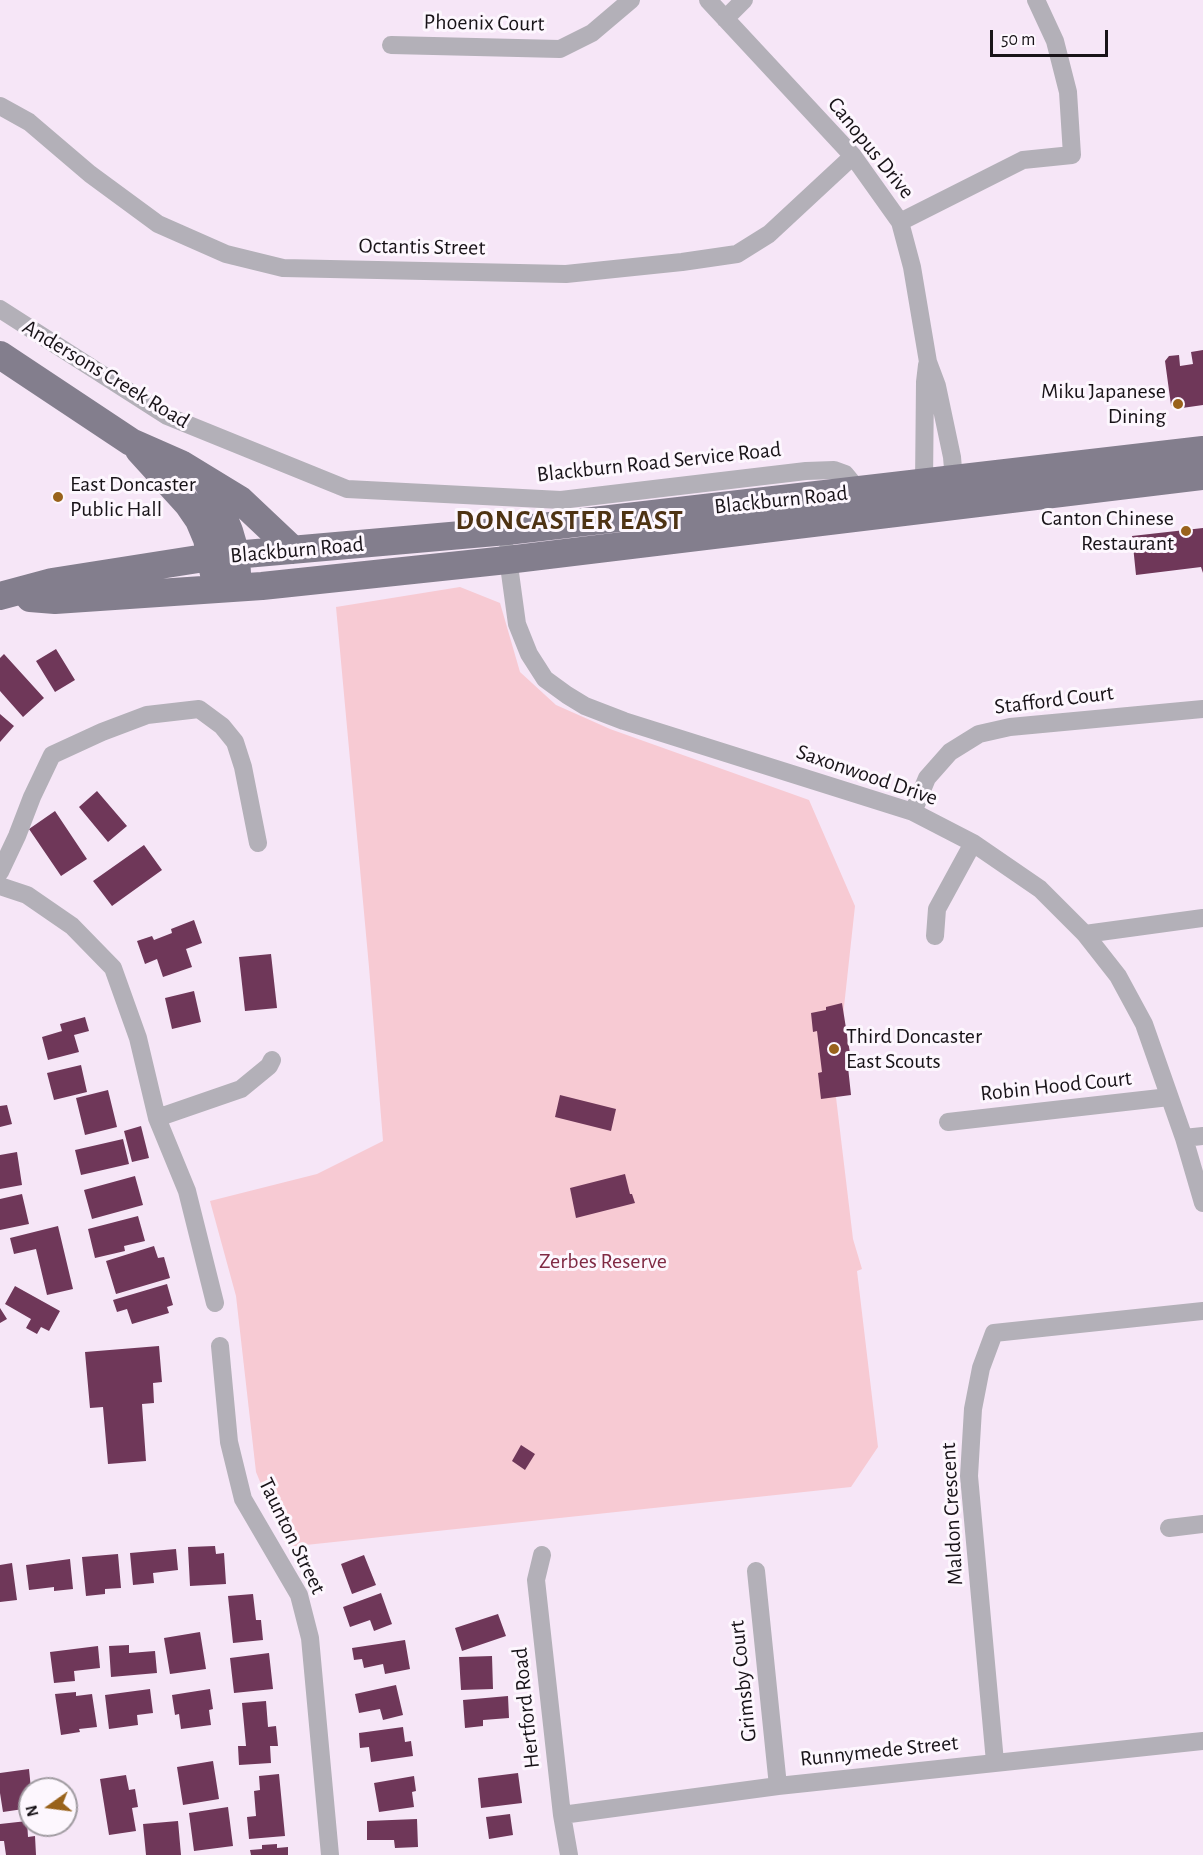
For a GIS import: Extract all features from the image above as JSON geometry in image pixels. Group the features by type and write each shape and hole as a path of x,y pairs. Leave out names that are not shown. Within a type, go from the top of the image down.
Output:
{"main road":[{"name":"Andersons Creek Road","path":"0,355 131,442 181,464 206,480 229,531 223,556"},
{"name":"Andersons Creek Road","path":"131,442 188,504 223,556 239,588"},
{"name":"Blackburn Road","path":"1,596 55,600 239,588 507,560 948,498 1079,477 1203,450"},
{"name":"Blackburn Road","path":"1079,477 1203,476"},
{"path":"206,480 240,500 293,550"},
{"name":"Blackburn Road","path":"1,596 52,582 223,556 507,531 924,484 948,498"}],"street":[{"name":"Phoenix Court","path":"391,45 560,49 592,33 631,0"},
{"name":"Canopus Drive","path":"708,0 853,156 900,222 912,267 928,362 937,386 952,457 948,498"},
{"path":"724,19 744,0"},
{"path":"900,222 1023,160 1072,155 1068,92 1055,41 1036,0"},
{"name":"Octantis Street","path":"0,106 29,122 90,174 158,224 226,254 283,267 566,274 737,254 769,234 853,156"},
{"name":"Andersons Creek Road","path":"0,309 167,416 347,489"},
{"name":"Canopus Drive","path":"924,484 925,382 928,362"},
{"name":"Blackburn Road Service Road","path":"347,489 561,500 806,471 834,470 845,474 859,491"},
{"name":"Saxonwood Drive","path":"507,531 507,560 517,624 529,654 545,679 567,695 585,706 624,721 913,812 973,843 1040,889 1085,934 1118,976 1139,1014 1184,1138 1203,1203"},
{"path":"0,872 52,755 147,715 199,709 222,726 235,742 243,767 258,843"},
{"name":"Stafford Court","path":"913,812 927,778 950,752 979,734 1010,727 1203,709"},
{"path":"935,936 937,909 973,843"},
{"path":"0,886 27,895 72,926 113,968 138,1038 157,1118 187,1191 215,1303"},
{"path":"1085,934 1203,918"},
{"path":"157,1118 241,1089 269,1066 272,1060"},
{"name":"Robin Hood Court","path":"948,1122 1169,1098"},
{"path":"1184,1138 1203,1136"},
{"name":"Maldon Crescent","path":"995,1762 969,1476 973,1409 981,1368 994,1333 1203,1311"},
{"name":"Taunton Street","path":"220,1346 229,1442 243,1499 299,1595 310,1638 330,1855"},
{"path":"1169,1528 1203,1524"},
{"name":"Hertford Road","path":"542,1555 536,1580 562,1815 569,1855"},
{"name":"Grimsby Court","path":"756,1571 778,1786"},
{"name":"Runnymede Street","path":"562,1815 778,1786 1203,1741"}],"green space":[{"name":"Zerbes Reserve","path":"460,587 500,603 520,672 556,705 610,729 809,800 855,906 835,1089 853,1239 862,1269 857,1271 878,1447 851,1487 287,1547 256,1472 236,1296 210,1201 317,1174 383,1141 336,607"}],"building":[{"path":"1203,350 1203,405 1175,409 1171,405 1165,361 1169,356 1179,355 1180,366 1193,364 1191,352"},
{"path":"1203,528 1203,573 1201,567 1136,575 1132,536"},
{"path":"56,649 75,680 55,692 36,661"},
{"path":"4,654 44,698 23,717 0,691 0,658"},
{"path":"0,714 14,726 0,742"},
{"path":"97,791 127,826 108,842 79,807"},
{"path":"55,811 87,859 61,876 29,829"},
{"path":"144,845 162,870 112,906 93,881"},
{"path":"194,920 202,943 186,949 192,967 163,977 157,959 145,964 137,941 152,936 154,940 172,933 171,929"},
{"path":"271,954 277,1008 245,1011 239,957"},
{"path":"194,991 201,1022 172,1029 165,998"},
{"name":"Third Doncaster East Scouts","path":"842,1003 852,1066 848,1067 851,1095 821,1099 818,1073 822,1072 817,1031 813,1032 811,1013"},
{"path":"85,1017 89,1031 74,1035 79,1052 48,1060 42,1037 62,1031 60,1024"},
{"path":"81,1065 87,1092 54,1100 47,1073"},
{"path":"108,1090 117,1127 85,1135 76,1098"},
{"path":"560,1095 616,1109 611,1131 555,1117"},
{"path":"7,1105 12,1124 0,1127 0,1106"},
{"path":"141,1126 149,1158 132,1162 124,1131"},
{"path":"123,1139 129,1164 81,1175 75,1150"},
{"path":"17,1152 22,1185 0,1189 0,1155"},
{"path":"625,1174 635,1203 576,1218 570,1188"},
{"path":"135,1176 143,1205 92,1219 84,1190"},
{"path":"22,1194 29,1224 0,1230 0,1199"},
{"path":"138,1216 145,1241 124,1246 125,1251 95,1258 88,1229"},
{"path":"58,1226 73,1289 47,1295 36,1249 14,1254 10,1238"},
{"path":"154,1246 158,1258 164,1257 170,1278 116,1294 106,1261"},
{"path":"167,1284 173,1305 167,1307 169,1313 132,1324 127,1309 117,1312 113,1300"},
{"path":"15,1286 60,1311 49,1331 41,1327 37,1334 26,1328 31,1319 5,1304"},
{"path":"0,1308 7,1319 0,1323"},
{"path":"159,1346 162,1382 153,1383 154,1403 142,1404 146,1461 108,1464 103,1407 90,1408 85,1352"},
{"path":"521,1445 535,1454 525,1470 512,1461"},
{"path":"215,1546 216,1554 224,1553 226,1584 190,1586 188,1547"},
{"path":"176,1549 178,1570 153,1573 154,1583 133,1585 130,1553"},
{"path":"118,1554 121,1588 105,1589 105,1594 86,1596 82,1557"},
{"path":"364,1555 376,1585 352,1594 341,1564"},
{"path":"70,1559 73,1589 54,1591 54,1587 29,1590 26,1565"},
{"path":"12,1563 17,1600 0,1602 0,1565"},
{"path":"381,1593 392,1624 374,1631 370,1620 350,1627 343,1607"},
{"path":"253,1594 256,1620 261,1620 263,1640 233,1643 228,1596"},
{"path":"498,1614 506,1636 462,1651 455,1628"},
{"path":"200,1632 206,1669 170,1674 164,1638"},
{"path":"405,1640 410,1669 385,1674 383,1664 364,1668 362,1659 354,1660 352,1648"},
{"path":"129,1645 129,1653 155,1651 157,1673 111,1677 109,1646"},
{"path":"98,1646 100,1668 74,1671 75,1681 54,1683 50,1652"},
{"path":"269,1653 273,1689 234,1693 230,1658"},
{"path":"492,1656 493,1689 461,1690 459,1657"},
{"path":"396,1685 403,1715 383,1720 380,1709 359,1713 355,1694"},
{"path":"150,1689 153,1713 137,1715 138,1725 109,1729 105,1695"},
{"path":"210,1689 213,1709 209,1710 211,1725 181,1729 179,1714 175,1715 172,1695"},
{"path":"76,1692 76,1696 92,1694 97,1727 79,1729 80,1732 61,1735 55,1694"},
{"path":"508,1696 509,1718 483,1720 483,1726 465,1728 463,1700"},
{"path":"266,1701 268,1727 276,1726 278,1746 270,1746 271,1763 239,1765 238,1746 246,1746 242,1703"},
{"path":"403,1727 405,1742 411,1741 413,1756 371,1762 369,1747 360,1748 359,1733"},
{"path":"213,1761 219,1799 183,1805 177,1767"},
{"path":"29,1769 30,1777 18,1777 18,1810 3,1812 0,1773"},
{"path":"518,1773 522,1803 481,1808 478,1778"},
{"path":"279,1774 285,1836 249,1839 247,1817 256,1816 254,1791 260,1790 259,1776"},
{"path":"126,1775 129,1790 135,1789 138,1807 132,1808 136,1831 109,1835 100,1779"},
{"path":"414,1776 416,1791 412,1792 414,1807 379,1812 374,1783"},
{"path":"228,1807 233,1846 194,1851 189,1813"},
{"path":"510,1814 513,1835 489,1839 486,1817"},
{"path":"417,1819 418,1847 395,1848 394,1840 367,1840 367,1821"},
{"path":"178,1821 181,1855 146,1855 143,1824"},
{"path":"18,1822 18,1837 35,1837 36,1855 6,1855 4,1841 0,1841 0,1824"},
{"path":"277,1844 277,1848 288,1847 288,1855 251,1855 250,1850 262,1849 262,1845"}],"place":[{"name":"Miku Japanese Dining","path":"1178,404"},
{"name":"East Doncaster Public Hall","path":"58,497"},
{"name":"Canton Chinese Restaurant","path":"1186,531"},
{"name":"Third Doncaster East Scouts","path":"834,1049"}],"district":[{"name":"DONCASTER EAST","path":"570,521"}]}
